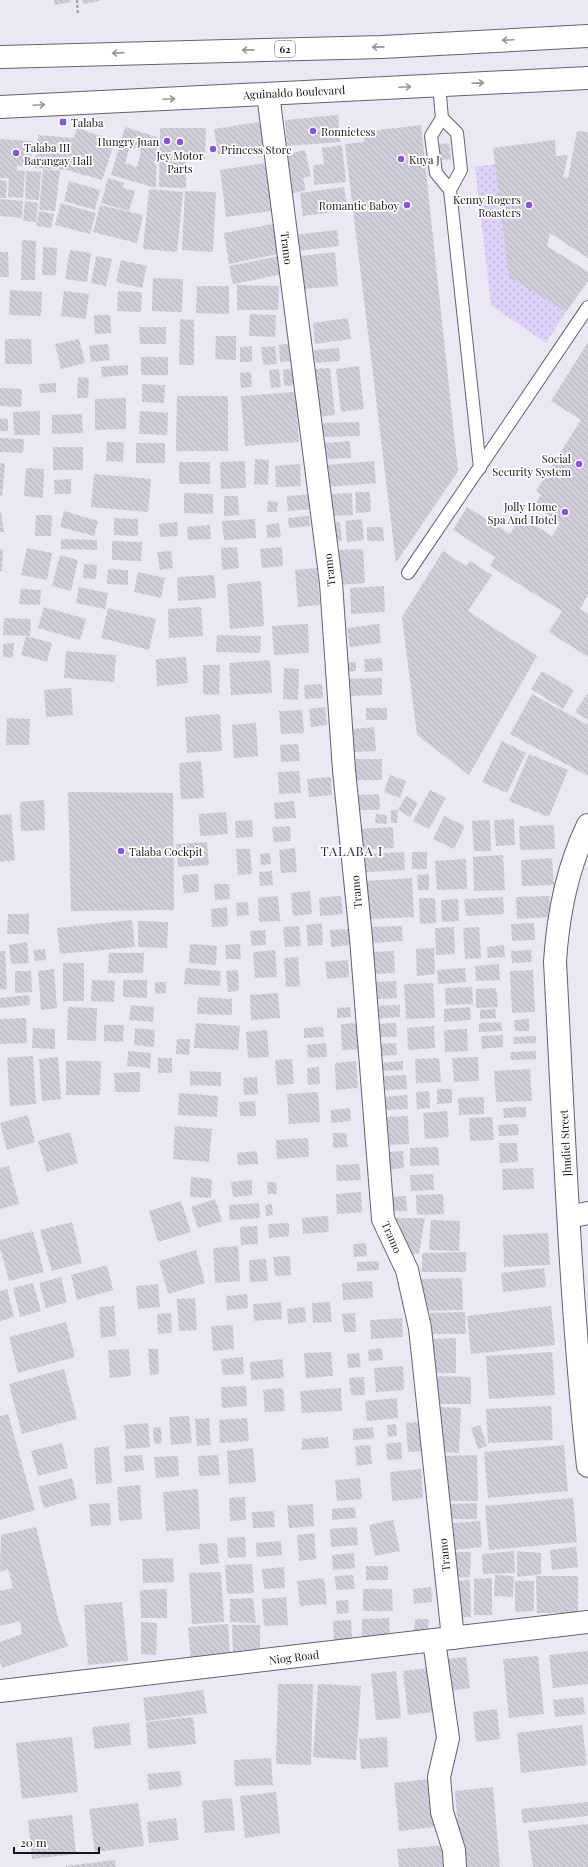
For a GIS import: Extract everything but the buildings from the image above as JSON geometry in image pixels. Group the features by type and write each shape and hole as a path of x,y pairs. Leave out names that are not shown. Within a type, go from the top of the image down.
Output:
{"main road":[{"path":"547,38 588,20"},
{"name":"62","path":"0,57 382,47 588,36"},
{"name":"Aguinaldo Boulevard","path":"0,108 588,78"},
{"name":"Tramo","path":"268,94 331,583 344,770 361,938 383,1219 407,1270 420,1328 443,1640 448,1738 439,1778 442,1812 454,1850 455,1867"},
{"name":"Jhudiel Street","path":"587,828 564,891 557,928 555,962 579,1215 585,1417 588,1466"},
{"name":"Niog Road","path":"0,1691 588,1622"}],"lane":[{"path":"439,85 442,118 431,136 436,173 450,190 480,468"},
{"path":"442,118 457,133 461,170 450,190"},
{"path":"408,574 588,307"}],"path":[{"path":"77,0 78,14"}],"shaded area":[{"path":"496,164 510,277 566,312 546,343 491,305 475,167"}],"place":[{"name":"Talaba","path":"63,122"},
{"name":"Ronnietess","path":"313,131"},
{"name":"Hungry Juan","path":"167,141"},
{"name":"Jey Motor Parts","path":"180,142"},
{"name":"Princess Store","path":"213,149"},
{"name":"Talaba III Barangay Hall","path":"16,153"},
{"name":"Kuya J","path":"401,159"},
{"name":"Romantic Baboy","path":"407,205"},
{"name":"Kenny Rogers Roasters","path":"529,205"},
{"name":"Social Security System","path":"579,464"},
{"name":"Jolly Home Spa And Hotel","path":"565,512"},
{"name":"Talaba Cockpit","path":"121,851"}],"district":[{"name":"TALABA I","path":"352,850"}]}
